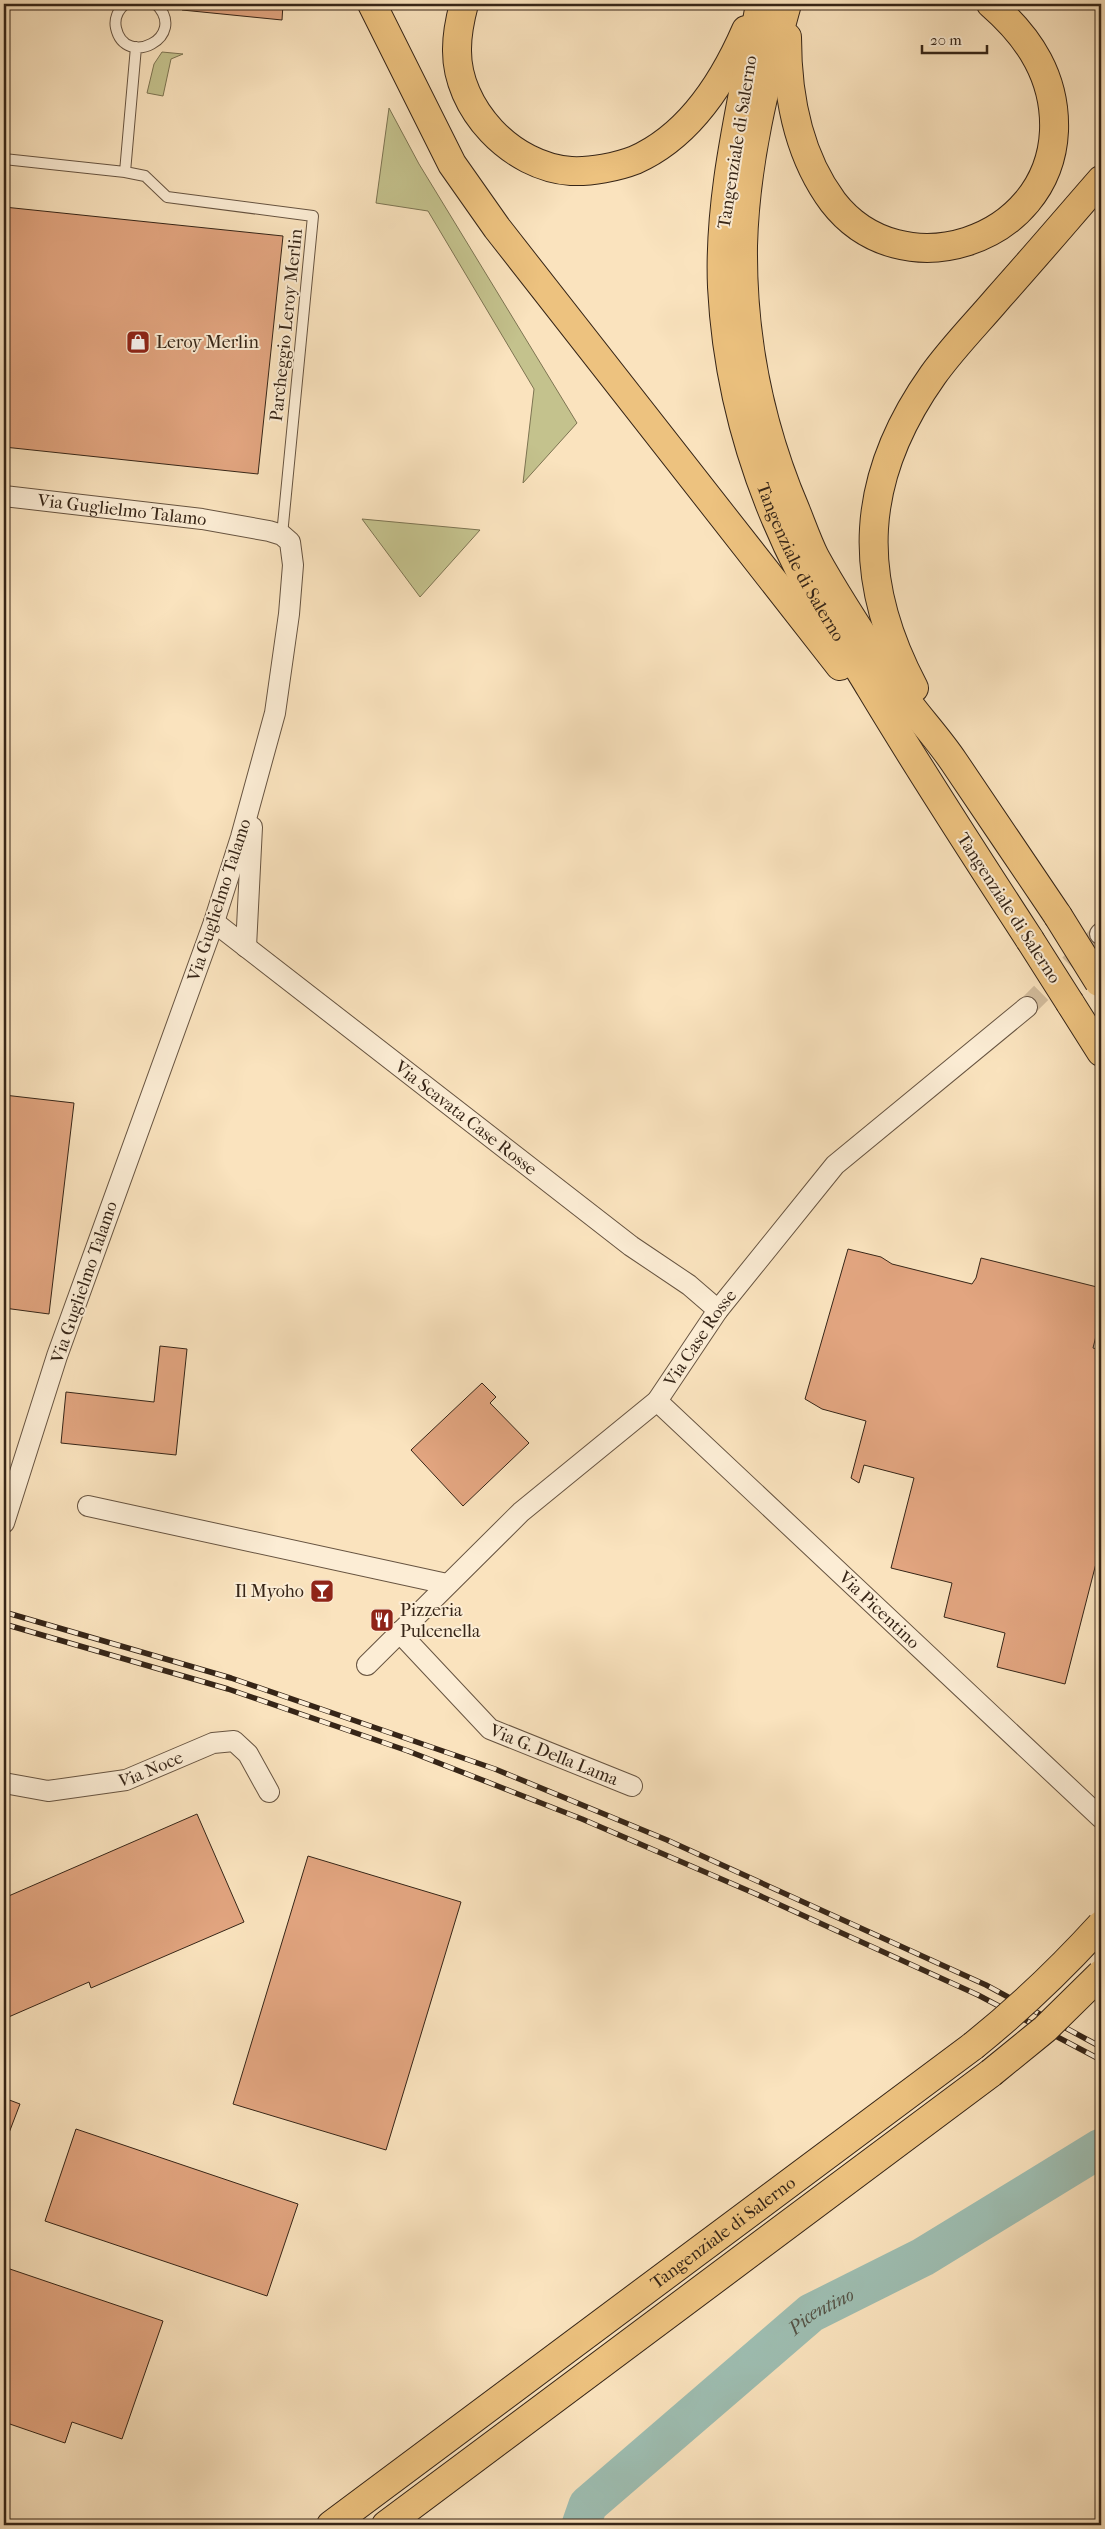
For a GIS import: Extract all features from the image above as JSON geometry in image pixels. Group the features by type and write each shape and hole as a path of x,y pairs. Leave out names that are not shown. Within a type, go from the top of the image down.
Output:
{"highway":[{"path":"372,4 452,164 492,220 918,767"},
{"path":"464,4 456,50 459,69 467,96 481,119 500,139 522,155 543,164 571,171 602,169 634,160 664,143 692,118 717,88 759,4"},
{"name":"Tangenziale di Salerno","path":"759,4 732,156 723,230 722,286 732,372 748,441 783,535 802,574 918,767 1101,1052"},
{"path":"787,4 789,83 796,120 806,153 817,177 834,203 851,219 870,232 889,241 914,247 941,247 965,244 985,236 1004,224 1024,206 1039,186 1048,169 1053,148 1053,102 1046,76 1034,52 1018,30 991,4"},
{"name":"Tangenziale di Salerno","path":"787,4 752,150 745,211 744,287 748,339 756,388 780,475 814,555 897,688 953,760 1058,916 1100,984"},
{"path":"953,760 911,682 894,644 878,596 872,544 874,514 879,487 902,427 932,376 1101,180"},
{"name":"Tangenziale di Salerno","path":"331,2525 973,2046 1015,2012 1070,1959 1101,1924"},
{"name":"Tangenziale di Salerno","path":"386,2525 991,2073 1045,2028 1101,1974"}],"street":[{"name":"Via Guglielmo Talamo","path":"4,496 202,520 282,535 290,542 292,552 289,614 275,713 254,793 214,922 143,1115 58,1356 4,1523"},
{"path":"246,947 254,793"},
{"name":"Via Scavata Case Rosse","path":"214,922 631,1246 689,1285 718,1310"},
{"name":"Via Case Rosse","path":"367,1665 521,1512 657,1401 718,1310 835,1165 1027,1007"},
{"name":"Via Picentino","path":"657,1401 1101,1818"},
{"path":"88,1506 447,1584"},
{"name":"Via G. Della Lama","path":"399,1632 490,1729 632,1786"},
{"name":"Via Noce","path":"4,1783 48,1791 126,1780 214,1743 234,1741 248,1754 269,1792"}],"lane":[{"path":"125,4 116,15 117,32 128,44 136,47 152,45 163,33 164,18 156,4"},
{"path":"4,159 125,172 136,47"},
{"name":"Parcheggio Leroy Merlin","path":"125,172 145,176 167,197 313,216 282,535"}],"shaded area":[{"path":"162,52 183,54 171,59 163,96 147,93 154,64"},
{"path":"389,108 419,164 577,423 523,483 534,389 428,211 376,203"},
{"path":"362,519 480,530 420,597"}],"building":[{"path":"182,4 283,4 282,20 182,10"},
{"name":"Leroy Merlin","path":"4,207 283,236 258,474 4,447"},
{"path":"4,1095 74,1103 49,1314 4,1308"},
{"path":"848,1249 881,1257 892,1264 972,1284 976,1278 981,1258 1101,1288 1101,1316 1093,1348 1101,1350 1101,1544 1065,1684 997,1667 1005,1633 944,1617 952,1583 891,1568 914,1478 864,1465 859,1483 851,1478 866,1421 822,1409 805,1399"},
{"path":"160,1346 187,1349 176,1455 61,1443 66,1392 154,1402"},
{"path":"482,1383 496,1397 490,1403 529,1443 463,1506 411,1450"},
{"path":"197,1814 244,1922 91,1988 89,1982 4,2019 4,1898"},
{"path":"308,1856 461,1902 386,2150 233,2104"},
{"path":"4,2098 20,2104 4,2146"},
{"path":"76,2129 298,2204 267,2296 45,2221"},
{"path":"4,2267 163,2321 122,2439 72,2422 65,2443 4,2422"}],"waterway":[{"name":"Picentino","path":"581,2525 588,2505 811,2313 923,2257 1101,2148"}],"tunnel":[{"path":"1027,1007 1100,934"}],"railway":[{"path":"4,1612 231,1678 495,1769 667,1840 986,1985 1101,2047"},
{"path":"4,1624 228,1689 408,1751 582,1819 756,1894 978,1995 1101,2060"}],"place":[{"name":"Leroy Merlin","path":"138,342"},
{"name":"Il Myoho","path":"322,1591"},
{"name":"Pizzeria Pulcenella","path":"382,1620"}]}
